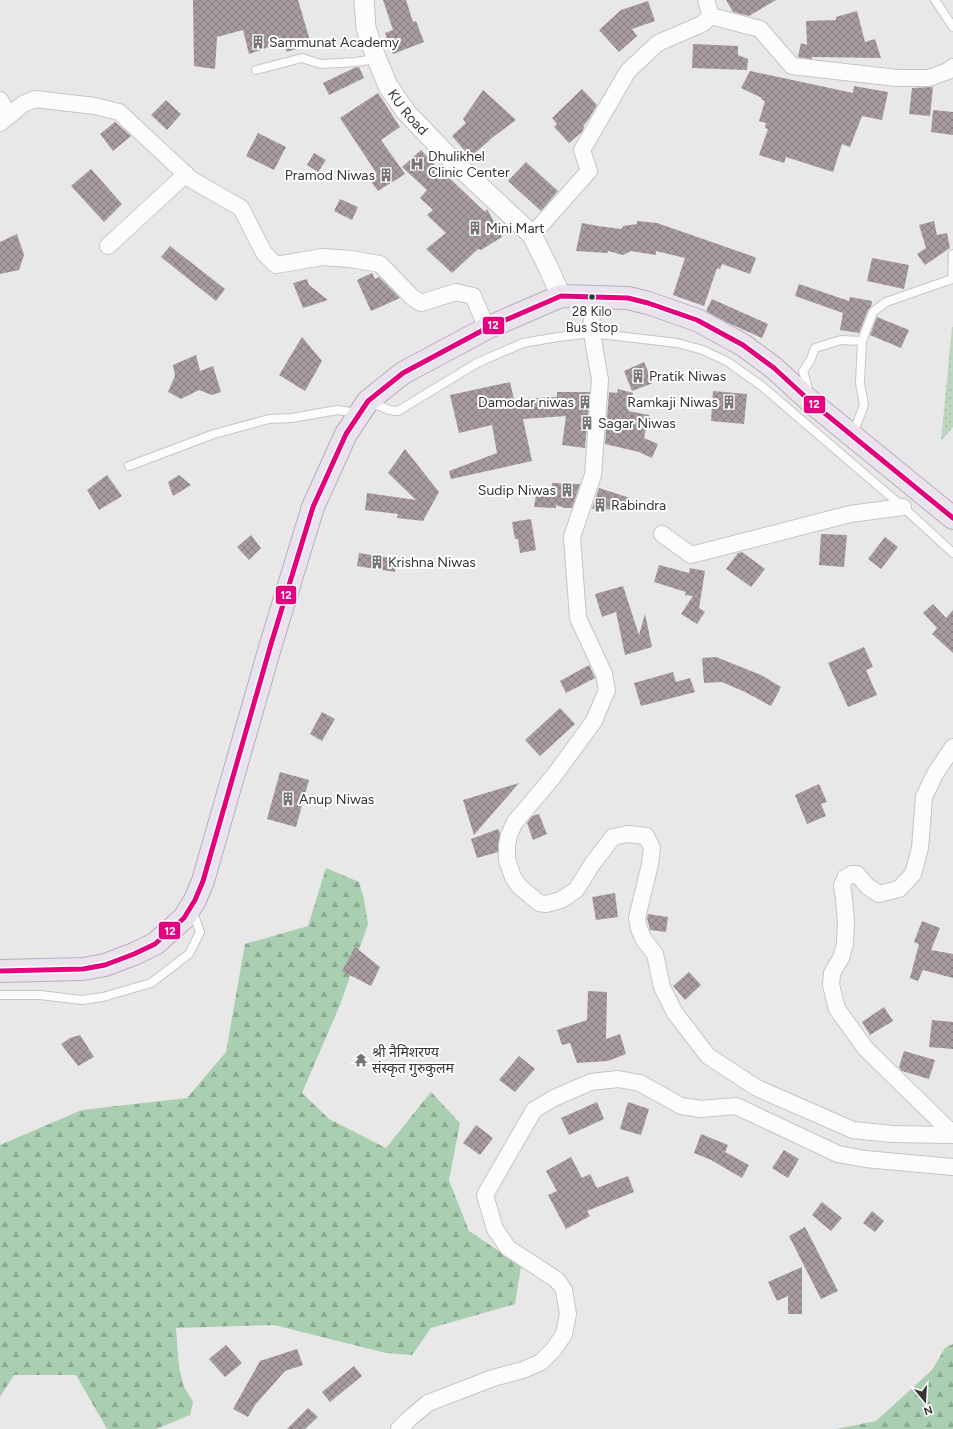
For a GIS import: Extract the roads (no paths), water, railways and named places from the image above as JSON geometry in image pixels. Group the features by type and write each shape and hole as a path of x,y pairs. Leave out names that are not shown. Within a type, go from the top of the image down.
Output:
{"highway":[{"path":"0,971 83,969 105,965 155,944 184,918 195,900 209,860 271,644 313,507 346,434 363,407 403,373 487,328 561,296 628,298 648,303 697,320 743,345 774,368 812,402 953,518"}],"street":[{"name":"KU Road","path":"364,0 366,28 388,86 406,112 450,158 532,235 561,296"},
{"path":"706,0 711,16"},
{"path":"711,16 760,29 792,66 897,78 929,78 948,71 953,67"},
{"path":"532,235 589,171 582,150 628,71 658,43 702,24 711,16"},
{"path":"0,100 4,120 23,104 35,99 95,106 119,112 192,180 241,208 264,253 276,266 322,257 351,259 380,264 412,297 421,303 456,292 473,296 487,328"},
{"path":"108,246 186,174"},
{"path":"591,298 592,333 600,380 593,475 572,537 578,618 604,674 607,690 594,721 553,777 515,822 509,835 507,845 507,860 513,877 519,886 539,903 546,904 561,900 576,890 593,863 613,837 628,834 646,836 652,848 650,864 637,918 639,929 644,940 655,954 662,987 675,1013 708,1056 757,1088 853,1130 892,1134 953,1134"},
{"path":"662,534 691,555 850,514 903,507"},
{"path":"953,748 936,774 924,797 920,848 913,874 899,889 878,894 866,886 857,874 852,874 845,878 842,886 846,923 845,944 841,958 832,973 831,985 837,1009 866,1049 953,1134"},
{"path":"399,1429 428,1403 493,1378 523,1370 541,1362 564,1334 568,1314 564,1290 557,1280 508,1248 495,1229 485,1195 534,1110 554,1098 591,1082 618,1079 640,1082 681,1106 700,1109 736,1106 838,1154 865,1159 953,1167"}],"lane":[{"path":"936,0 953,27"},
{"path":"256,70 302,58 321,64 377,59"},
{"path":"853,435 864,405 860,383 862,341 873,312 886,302 952,279 953,254"},
{"path":"129,466 214,434 269,419 292,418 363,407 398,411 477,363 524,343 592,333 677,343 704,350 728,362 763,387 903,507 953,553"},
{"path":"812,402 803,371 810,361 815,348 841,340 862,341"},
{"path":"0,995 40,995 82,1000 103,997 151,983 189,954 199,938 200,932 194,915 190,910"}],"place":[{"name":"Sammunat Academy","path":"258,42"},
{"name":"Dhulikhel Clinic Center","path":"417,164"},
{"name":"Pramod Niwas","path":"386,175"},
{"name":"Mini Mart","path":"475,228"},
{"name":"28 Kilo Bus Stop","path":"592,297"},
{"name":"Pratik Niwas","path":"638,376"},
{"name":"Damodar niwas","path":"585,402"},
{"name":"Ramkaji Niwas","path":"729,402"},
{"name":"Sagar Niwas","path":"587,423"},
{"name":"Sudip Niwas","path":"567,490"},
{"name":"Rabindra","path":"600,505"},
{"name":"Krishna Niwas","path":"377,562"},
{"name":"Anup Niwas","path":"288,799"},
{"name":"श्री नैमिशरण्य संस्कृत गुरुकुलम","path":"361,1060"}]}
